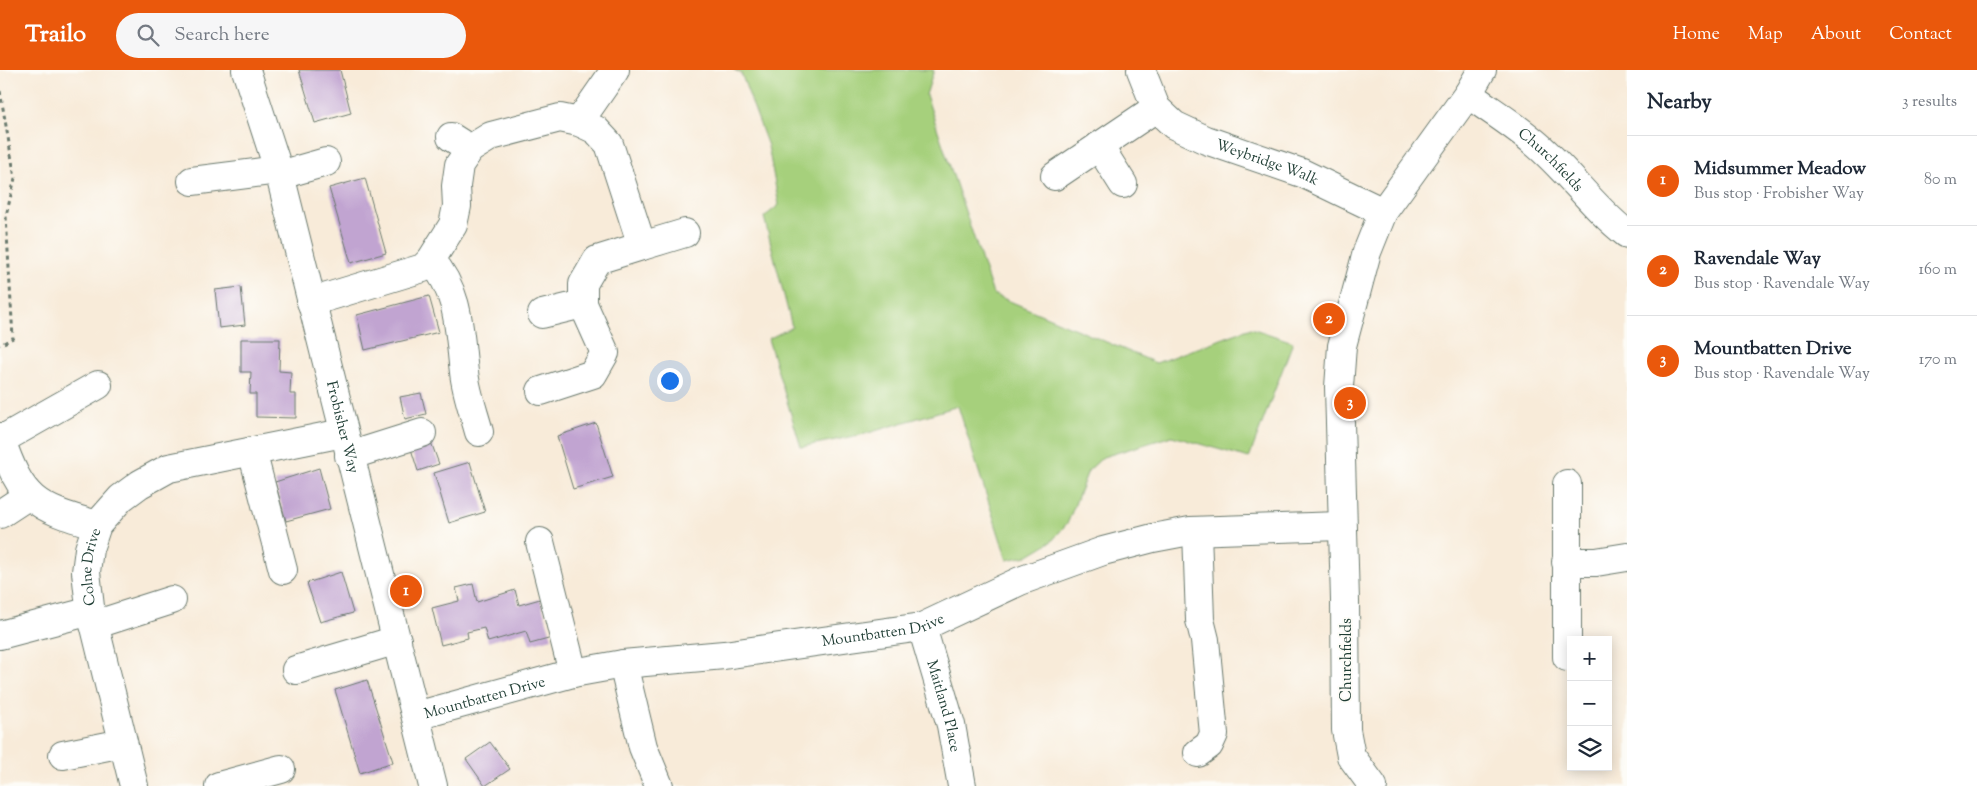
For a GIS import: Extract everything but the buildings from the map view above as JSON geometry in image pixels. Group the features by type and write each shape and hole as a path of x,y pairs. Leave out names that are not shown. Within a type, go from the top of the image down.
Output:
{"street":[{"name":"Frobisher Way","path":"246,70 279,173 432,786"},
{"path":"579,122 615,70"},
{"name":"Weybridge Walk","path":"1141,70 1156,108 1174,125 1206,140 1302,173 1383,212"},
{"name":"Churchfields","path":"1373,786 1351,756 1346,730 1345,601 1341,526 1339,387 1342,346 1367,252 1383,212 1468,94 1482,70"},
{"name":"Churchfields","path":"1468,94 1535,142 1582,188 1609,220 1627,234"},
{"path":"1055,176 1156,108"},
{"path":"311,302 423,268 431,260 453,225 457,206 456,186 460,143 560,118 579,122 596,130 609,144 642,246"},
{"path":"1099,146 1123,184"},
{"path":"192,181 279,173 326,162"},
{"path":"541,391 592,374 605,353 583,304 583,284 597,260 685,233"},
{"path":"431,260 443,274 451,291 463,349 464,374 479,432"},
{"path":"542,314 583,304"},
{"path":"97,525 44,507 29,495 22,488 9,464 1,438 98,385"},
{"name":"Colne Drive","path":"134,786 93,618 86,572 89,549 97,525 121,498 140,484 169,468 252,451 346,444 422,432"},
{"path":"252,451 283,570"},
{"path":"1567,484 1567,657"},
{"path":"0,514 29,495"},
{"name":"Mountbatten Drive","path":"416,716 573,673 623,664 724,655 922,627 1020,581 1102,550 1153,538 1197,531 1341,526"},
{"path":"1197,531 1200,620 1205,640 1214,734 1209,745 1198,754"},
{"path":"540,542 573,673"},
{"path":"1566,562 1596,562 1627,557"},
{"path":"0,635 93,618 172,600"},
{"name":"Maitland Place","path":"922,627 951,725 962,786"},
{"path":"296,670 397,640"},
{"path":"623,664 644,747 659,786"},
{"path":"63,755 123,743"},
{"path":"219,786 281,769"}],"path":[{"path":"0,91 15,178 6,216 13,338 0,345"}],"green space":[{"path":"734,70 934,70 926,95 993,294 1156,363 1251,328 1293,342 1249,458 1172,436 1103,457 1088,471 1068,522 1052,541 1027,556 1007,560 958,406 865,434 801,447 768,339 792,327 764,217 779,205 768,146 741,73"}],"place":[{"name":"Ravendale Way","path":"1329,319"},
{"name":"Mountbatten Drive","path":"1350,403"},
{"name":"Midsummer Meadow","path":"406,591"}]}
